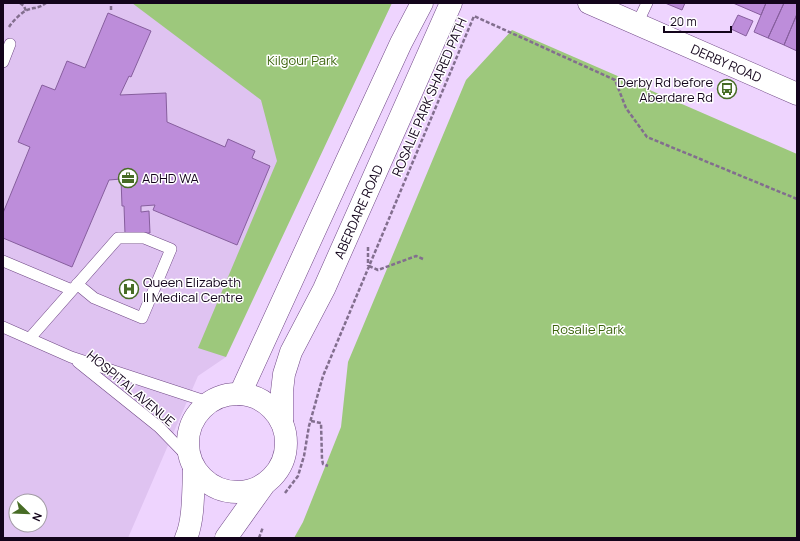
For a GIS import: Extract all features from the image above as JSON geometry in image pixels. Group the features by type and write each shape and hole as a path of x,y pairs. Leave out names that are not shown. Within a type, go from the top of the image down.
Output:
{"main road":[{"path":"240,394 366,118 401,43 422,3"},
{"name":"ABERDARE ROAD","path":"282,423 282,391 284,374 291,352 324,289 451,3"},
{"name":"DERBY ROAD","path":"589,3 797,94"},
{"path":"186,538 189,532 192,509 192,465 187,443 190,428 197,414 208,402 219,396 240,394 253,396 265,402 275,412 282,423 286,437 286,451 282,464 274,476 263,486 226,538"},
{"path":"192,465 205,482 218,489 233,493 248,492 263,486"}],"lane":[{"path":"637,24 646,3"},
{"path":"3,62 10,44"},
{"path":"3,261 74,287 94,298 142,318 171,249 144,238 118,238 74,287 30,338"},
{"name":"HOSPITAL AVENUE","path":"3,327 71,357 208,402"},
{"name":"HOSPITAL AVENUE","path":"71,357 159,427 192,465"}],"path":[{"path":"20,3 24,6 26,11"},
{"path":"7,29 12,22 26,11 40,8 46,3"},
{"path":"111,3 111,10"},
{"name":"ROSALIE PARK SHARED PATH","path":"281,499 298,476 323,376 474,16 615,80 626,108 647,137 797,199"},
{"path":"369,266 378,270 416,256 423,259"},
{"path":"311,421 321,423 322,459 324,464 328,466"},
{"path":"258,538 265,523"}],"shaded area":[{"name":"Queen Elizabeth II Medical Centre","path":"3,3 392,3 283,221 226,357 198,376 128,538 3,538"}],"green space":[{"name":"Kilgour Park","path":"132,3 392,3 226,357 198,348 277,161 261,100"},
{"name":"Rosalie Park","path":"512,30 797,154 797,538 294,538 303,522 341,427 348,362 466,80"}],"building":[{"path":"665,3 685,3 682,10"},
{"path":"733,3 766,3 761,15"},
{"path":"766,3 784,3 768,38 754,32"},
{"path":"784,3 797,3 797,14 784,45 768,38"},
{"path":"108,13 151,31 131,77 129,76 120,95 166,93 167,122 225,147 228,139 255,151 252,158 270,166 237,245 153,210 155,205 141,206 141,212 149,211 150,233 125,234 121,179 109,180 72,267 3,238 3,213 30,147 18,142 42,85 55,90 67,61 85,68"},
{"path":"797,14 797,51 784,45"},
{"path":"738,15 753,21 746,36 731,29"}],"place":[{"name":"Derby Rd before Aberdare Rd","path":"727,89"},
{"name":"ADHD WA","path":"128,178"},
{"name":"Queen Elizabeth II Medical Centre","path":"129,289"}]}
